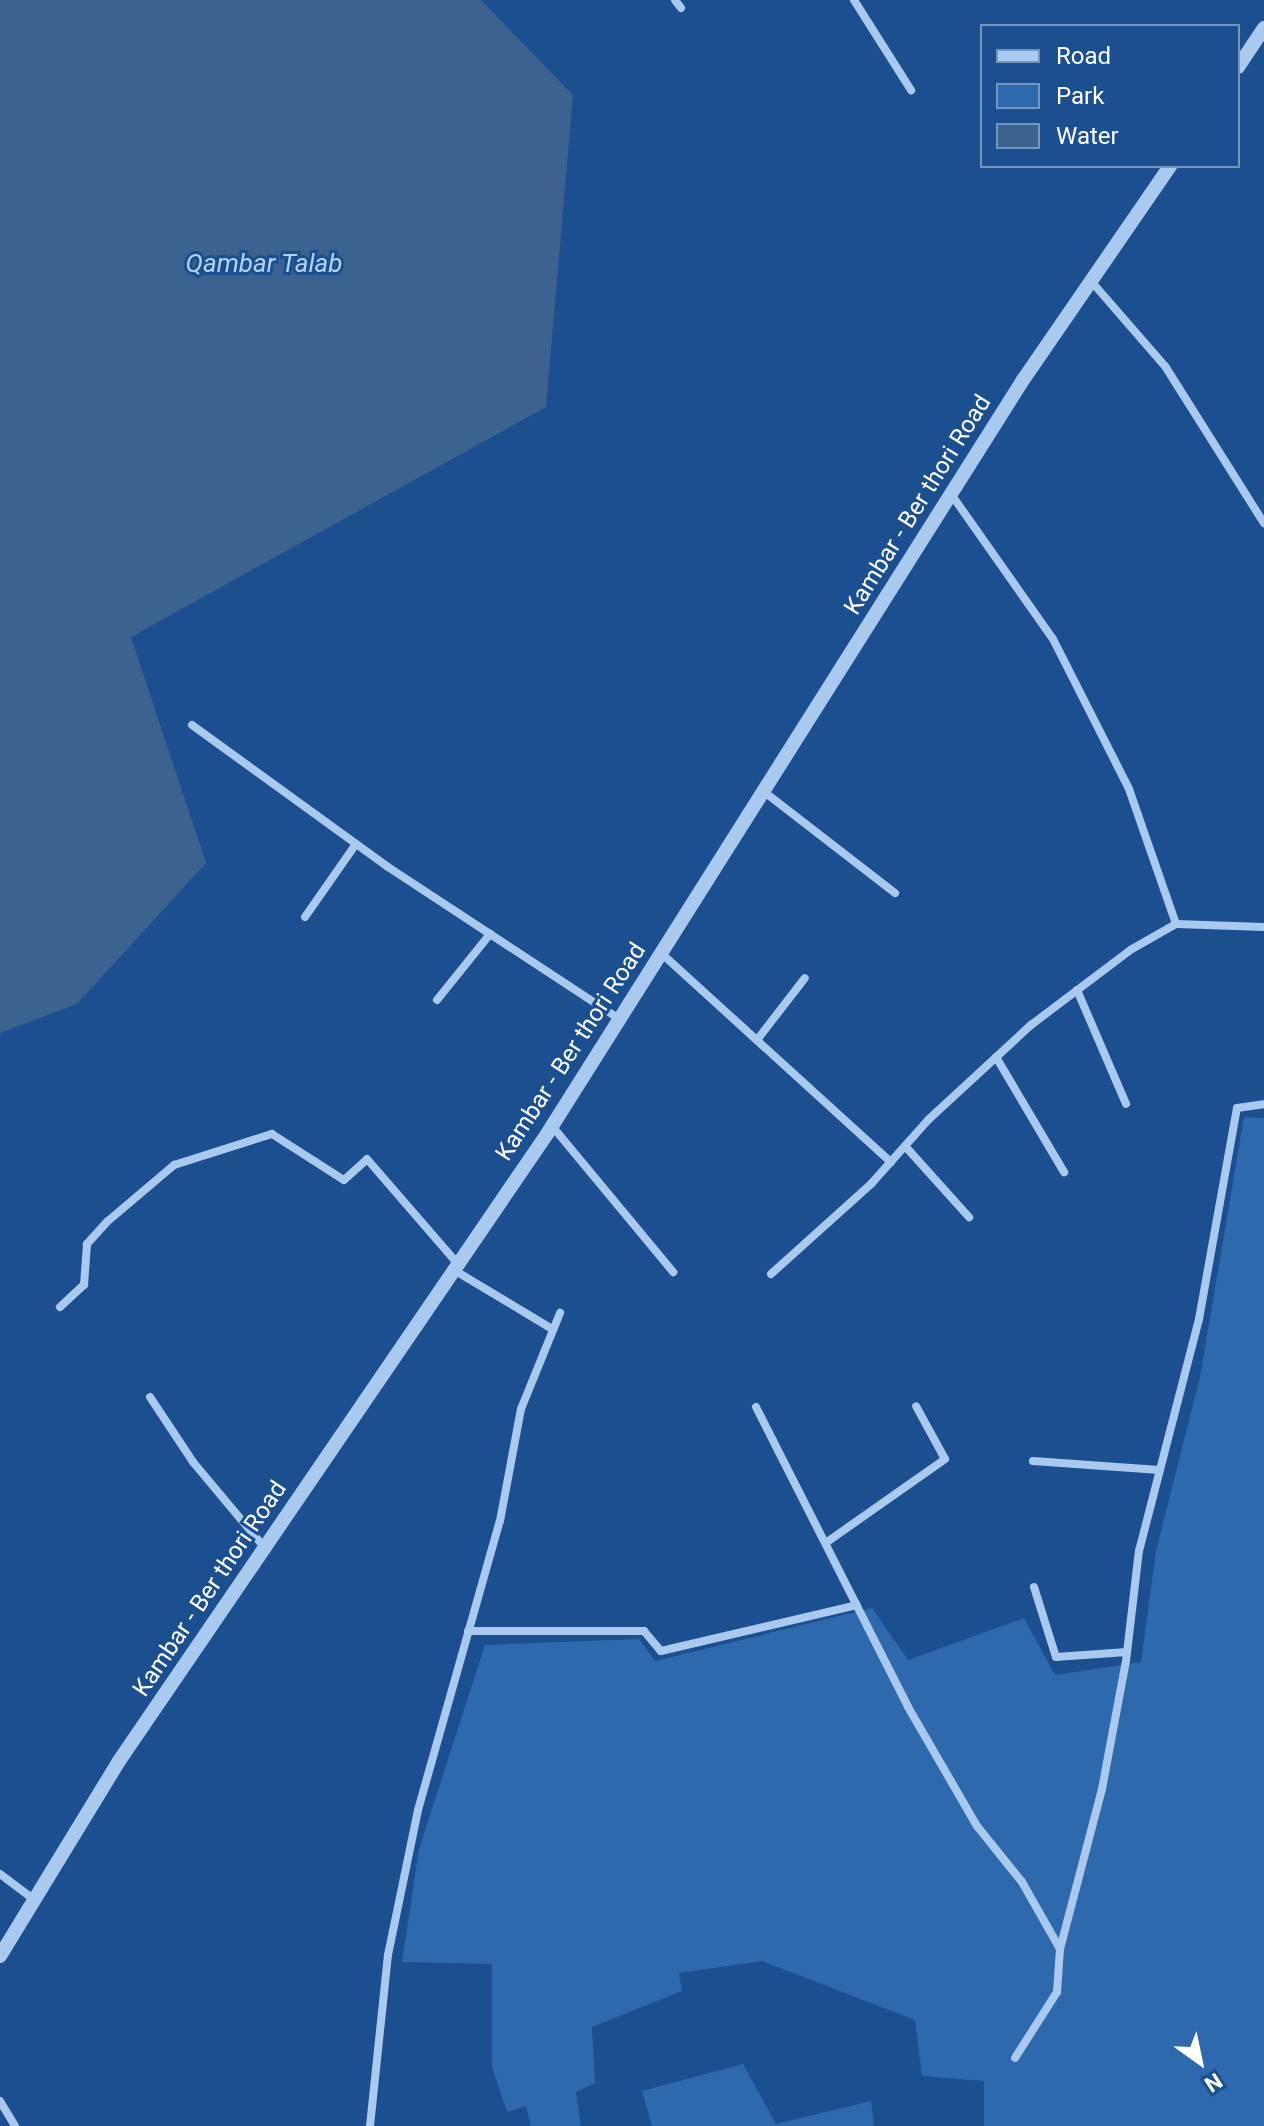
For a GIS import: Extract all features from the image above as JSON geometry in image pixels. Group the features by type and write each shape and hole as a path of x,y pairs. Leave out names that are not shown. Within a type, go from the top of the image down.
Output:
{"street":[{"path":"675,0 681,8"},
{"path":"854,0 911,90"},
{"path":"1240,65 1259,46 1264,28"},
{"name":"Kambar - Ber thori Road","path":"0,1956 119,1761 552,1126 951,494 1169,168"},
{"path":"1091,281 1165,366 1264,523"},
{"path":"951,494 1053,639 1129,789 1176,924"},
{"path":"192,725 356,844 619,1019"},
{"path":"763,791 895,893"},
{"path":"305,917 356,844"},
{"path":"771,1274 891,1162 996,1057 1132,949 1176,924 1264,927"},
{"path":"437,1000 490,934"},
{"path":"661,953 891,1162"},
{"path":"757,1040 805,978"},
{"path":"1077,990 1126,1104"},
{"path":"996,1057 1064,1172"},
{"path":"1015,2058 1057,1992 1060,1949 1102,1789 1127,1652 1139,1551 1199,1319 1237,1108 1264,1104"},
{"path":"552,1126 673,1272"},
{"path":"60,1307 84,1285 87,1244 108,1221 174,1165 272,1134 344,1180 367,1159 456,1267 552,1329"},
{"path":"905,1146 969,1217"},
{"path":"370,2126 388,1955 418,1810 500,1521 521,1409 560,1313"},
{"path":"150,1397 193,1462 265,1548"},
{"path":"827,1542 945,1459 916,1406"},
{"path":"756,1407 908,1707 962,1799 1022,1882 1060,1949"},
{"path":"1033,1461 1160,1470"},
{"path":"1034,1587 1056,1657 1127,1652"},
{"path":"468,1631 644,1631 661,1651 857,1605"},
{"path":"0,1874 36,1901"},
{"path":"0,2101 15,2126"}],"green space":[{"path":"1244,1117 1264,1118 1264,2126 984,2126 984,2081 922,2076 915,2020 762,1961 679,1973 682,1991 592,2027 595,2083 576,2092 581,2126 531,2126 526,2106 507,2112 492,2067 492,1964 402,1962 419,1849 485,1645 639,1639 655,1661 872,1608 908,1660 1024,1618 1055,1675 1141,1662 1156,1551 1200,1377"},
{"path":"743,2064 776,2124 871,2101 874,2126 652,2126 642,2091"}],"water":[{"name":"Qambar Talab","path":"0,0 481,0 573,95 546,407 131,637 206,863 77,1004 0,1033"}]}
